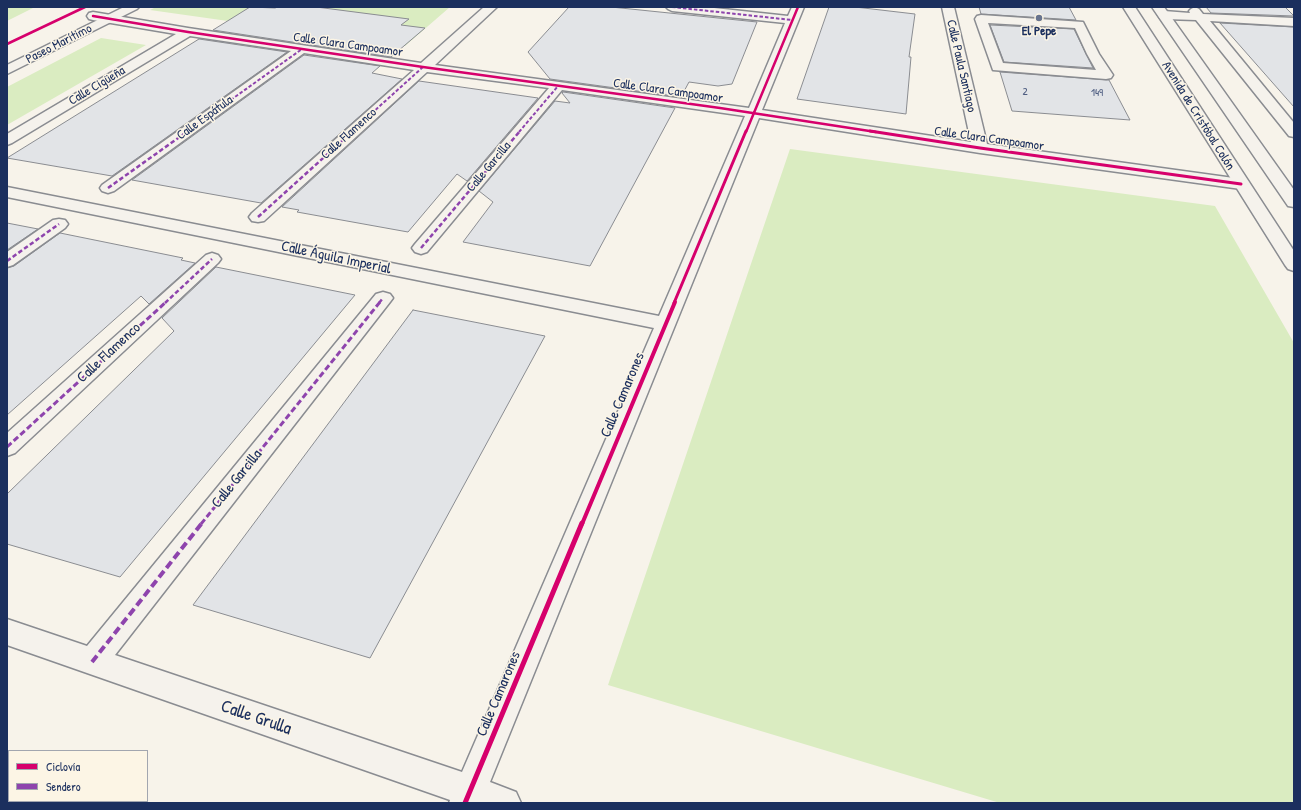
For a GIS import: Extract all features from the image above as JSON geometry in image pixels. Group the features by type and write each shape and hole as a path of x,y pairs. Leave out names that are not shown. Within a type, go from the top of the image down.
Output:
{"street":[{"name":"Paseo Marítimo","path":"7,58 93,16 133,7"},
{"name":"Calle Flamenco","path":"258,218 491,7"},
{"path":"672,7 795,14"},
{"name":"Calle Paula Santiago","path":"948,7 980,148"},
{"name":"Avenida de Cristóbal Colón","path":"1129,7 1294,265"},
{"path":"1161,11 1196,12 1294,22"},
{"name":"Avenida de Cristóbal Colón","path":"1161,11 1294,202"},
{"path":"1196,12 1294,133"},
{"name":"Paseo Marítimo","path":"7,70 110,13"},
{"name":"Calle Clara Campoamor","path":"110,13 188,32 423,67 754,113 980,148 1241,184"},
{"name":"Calle Camarones","path":"468,797 795,14"},
{"path":"981,19 1079,25 1093,54 1106,75 998,67 981,19"},
{"name":"Calle Cigüeña","path":"7,140 188,32"},
{"name":"Calle Espátula","path":"108,188 302,49"},
{"name":"Calle Garcilla","path":"420,248 558,86"},
{"name":"Calle Águila Imperial","path":"7,192 666,324"},
{"path":"7,261 59,224"},
{"name":"Calle Flamenco","path":"7,447 212,259"},
{"name":"Calle Garcilla","path":"92,662 135,606 383,298"},
{"name":"Calle Grulla","path":"7,632 468,797 505,803"}],"green space":[{"path":"7,7 35,7 7,21"},
{"path":"156,7 450,7 405,46 150,10"},
{"path":"101,38 146,45 7,125 7,87"},
{"path":"790,149 1215,206 1294,343 1294,803 1000,803 608,685"}],"building":[{"path":"250,7 316,7 409,19 401,25 425,28 391,57 213,30"},
{"path":"569,7 611,7 757,22 732,84 718,86 689,82 681,97 550,79 528,52"},
{"path":"829,7 855,7 915,14 909,57 911,57 906,114 797,99"},
{"path":"979,7 1069,7 1076,20 981,14"},
{"path":"1206,7 1285,7 1294,16 1211,13"},
{"path":"1220,23 1294,27 1294,107"},
{"path":"990,25 1074,29 1093,68 1004,62"},
{"path":"199,39 287,52 112,176 7,158"},
{"path":"304,55 380,66 372,73 402,79 261,203 132,180"},
{"path":"1000,72 1109,80 1130,120 1012,111"},
{"path":"419,81 538,98 467,181 457,174 408,232 297,212 299,210 282,207"},
{"path":"562,93 675,108 590,266 463,242 493,202 479,191 555,101 570,103"},
{"path":"7,223 38,229 7,250"},
{"path":"60,233 183,258 181,260 195,263 149,304 141,296 7,415 7,268 14,266"},
{"path":"216,267 355,295 120,577 7,544 7,494 174,331 162,318"},
{"path":"413,310 545,336 370,658 193,605"}],"marked path":[{"path":"672,7 792,20"},
{"path":"108,188 302,49"},
{"path":"258,217 423,67"},
{"path":"421,248 558,86"},
{"path":"7,261 59,224"},
{"path":"7,447 212,259"},
{"path":"92,662 135,606 383,298"}],"cycle path":[{"path":"7,44 85,7"},
{"path":"465,803 798,7"},
{"path":"93,16 188,32 423,67 720,108 980,148 1241,184"}],"place":[{"name":"El Pepe","path":"1039,18"}]}
